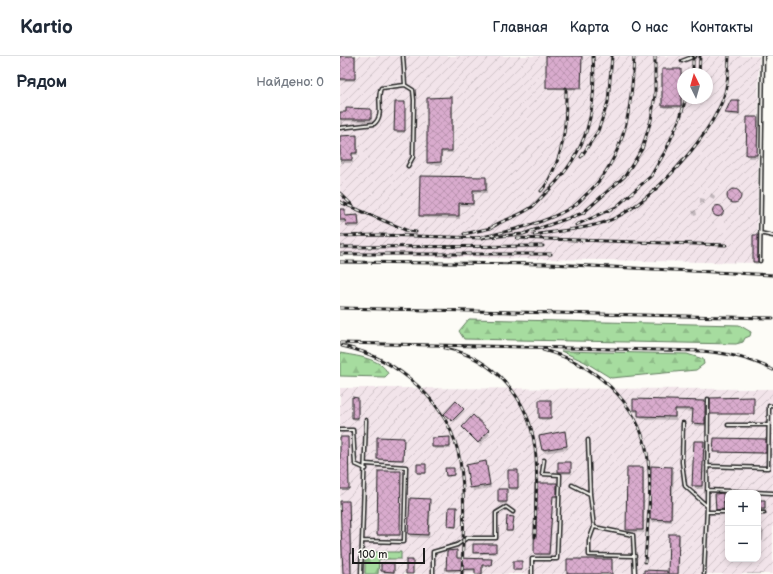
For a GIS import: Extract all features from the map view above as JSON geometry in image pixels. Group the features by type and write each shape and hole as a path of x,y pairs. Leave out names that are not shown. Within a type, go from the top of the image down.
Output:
{"lane":[{"path":"403,56 404,85"},
{"path":"682,61 695,56"},
{"path":"760,261 763,56"},
{"path":"340,128 374,124 380,117 380,93 382,88 404,85 413,90 413,157 408,166"},
{"path":"760,233 773,236"},
{"path":"704,574 707,506 708,399"},
{"path":"707,466 768,468 769,406 773,406"},
{"path":"361,574 366,469 366,420"},
{"path":"683,423 682,462 685,486 707,506"},
{"path":"728,425 769,425"},
{"path":"340,430 353,430 355,464 366,469"},
{"path":"588,440 590,494 594,527 589,541 589,555 635,556"},
{"path":"532,574 532,559 557,559 560,475 542,474 544,460"},
{"path":"363,541 404,542 406,466 366,464"},
{"path":"572,485 590,494"},
{"path":"707,490 773,493"},
{"path":"433,574 433,552 457,545 467,538 496,538 496,513 506,507 513,512"},
{"path":"706,512 725,512"},
{"path":"594,527 632,535 635,556 635,574"}],"shaded area":[{"path":"340,56 759,56 757,263 340,255"},
{"path":"340,388 773,389 773,574 340,574"}],"green space":[{"path":"469,319 739,325 751,332 750,336 745,338 743,342 736,344 464,339 459,331"},
{"path":"561,351 687,354 703,359 704,364 696,370 611,378 585,362"},
{"path":"340,353 374,361 380,364 388,374 385,377 340,376"},
{"path":"365,552 401,552 401,559 379,559 378,574 365,574"}],"building":[{"path":"340,56 355,56 355,79 340,79"},
{"path":"546,56 582,56 581,88 546,88"},
{"path":"662,69 677,69 677,104 681,104 681,106 662,106"},
{"path":"452,97 452,151 441,151 441,162 427,163 427,98"},
{"path":"731,100 739,100 739,114 725,113"},
{"path":"395,102 405,102 405,131 394,131"},
{"path":"346,108 371,109 371,119 340,119 340,112 346,112"},
{"path":"747,117 758,117 757,155 746,155"},
{"path":"357,135 357,153 352,153 352,160 340,160 340,136"},
{"path":"420,176 486,177 486,190 473,190 473,204 459,203 459,216 419,216"},
{"path":"734,189 739,191 741,196 739,201 734,203 729,201 727,196 729,191"},
{"path":"718,205 722,207 724,211 722,215 718,217 714,215 712,211 714,207"},
{"path":"340,209 345,209 345,216 358,215 359,225 346,225 345,220 340,220"},
{"path":"753,235 758,235 758,262 753,262"},
{"path":"352,397 358,398 358,418 352,418"},
{"path":"754,397 754,414 710,414 710,398"},
{"path":"633,399 705,401 705,424 692,423 693,409 675,409 675,417 638,416 638,410 633,410"},
{"path":"539,400 551,400 551,418 539,418"},
{"path":"456,401 464,409 452,421 444,414"},
{"path":"473,415 489,430 478,443 462,427"},
{"path":"565,431 567,446 542,450 539,436"},
{"path":"340,437 348,437 349,489 340,489"},
{"path":"377,437 404,438 403,460 377,459"},
{"path":"450,437 450,447 432,447 432,438"},
{"path":"714,438 766,439 766,453 713,452"},
{"path":"694,441 704,441 702,486 692,486"},
{"path":"486,461 490,485 470,488 466,465"},
{"path":"558,462 571,462 571,472 558,472"},
{"path":"417,464 426,464 426,473 417,473"},
{"path":"651,466 672,467 671,520 650,519"},
{"path":"627,467 643,467 643,530 626,530"},
{"path":"445,468 454,468 454,475 446,476"},
{"path":"508,470 518,470 518,488 508,488"},
{"path":"378,471 401,471 400,535 377,535"},
{"path":"535,483 557,483 557,496 553,496 549,554 534,554"},
{"path":"498,489 507,489 507,502 498,502"},
{"path":"723,493 724,509 716,510 715,494"},
{"path":"410,498 430,499 428,535 408,534"},
{"path":"761,500 765,500 765,509 761,509"},
{"path":"340,501 349,501 351,574 343,574"},
{"path":"449,507 457,507 456,527 448,526"},
{"path":"507,516 514,517 512,531 506,531"},
{"path":"669,534 679,534 678,574 668,574"},
{"path":"473,544 496,544 496,552 473,553"},
{"path":"457,550 457,558 492,559 491,565 482,565 482,574 475,574 475,569 446,570 447,551"},
{"path":"567,559 612,559 612,574 567,574"},
{"path":"406,560 413,560 413,574 406,574"},
{"path":"513,561 522,561 522,570 513,570"},
{"path":"381,563 394,563 394,572 381,571"},
{"path":"644,570 667,571 667,574 644,574"}],"railway":[{"path":"493,226 532,207 549,190 573,160 581,145 591,112 594,76 593,56"},
{"path":"581,157 598,131 608,102 612,56"},
{"path":"634,56 629,112 619,147 601,179 576,204 561,213 526,226 477,238 523,234 583,213 625,176 642,149 651,120 655,95 655,56"},
{"path":"693,56 693,68"},
{"path":"699,68 700,56"},
{"path":"534,235 577,229 609,221 632,208 662,183 677,168 703,135 721,104 726,86 729,56"},
{"path":"541,191 546,185 557,163 563,142 566,88"},
{"path":"576,225 616,207 651,176 666,150 680,118 684,104"},
{"path":"340,193 352,205"},
{"path":"340,202 408,231 416,232"},
{"path":"464,234 491,228 498,224"},
{"path":"340,236 379,235 483,238"},
{"path":"517,238 726,245"},
{"path":"340,247 543,246"},
{"path":"340,254 551,254"},
{"path":"340,262 550,264 773,275"},
{"path":"340,308 773,318"},
{"path":"340,343 702,351 739,357 756,362 773,370"},
{"path":"342,346 363,352 383,361 401,372 418,386 433,402 445,420 454,440 462,475 464,517 462,574"},
{"path":"445,348 463,353 479,361 493,371 506,383 517,397 525,413 531,430 536,459 537,481 535,537"},
{"path":"543,350 579,364 595,374 610,386 634,416 642,434 649,466 649,508 645,562"}]}
